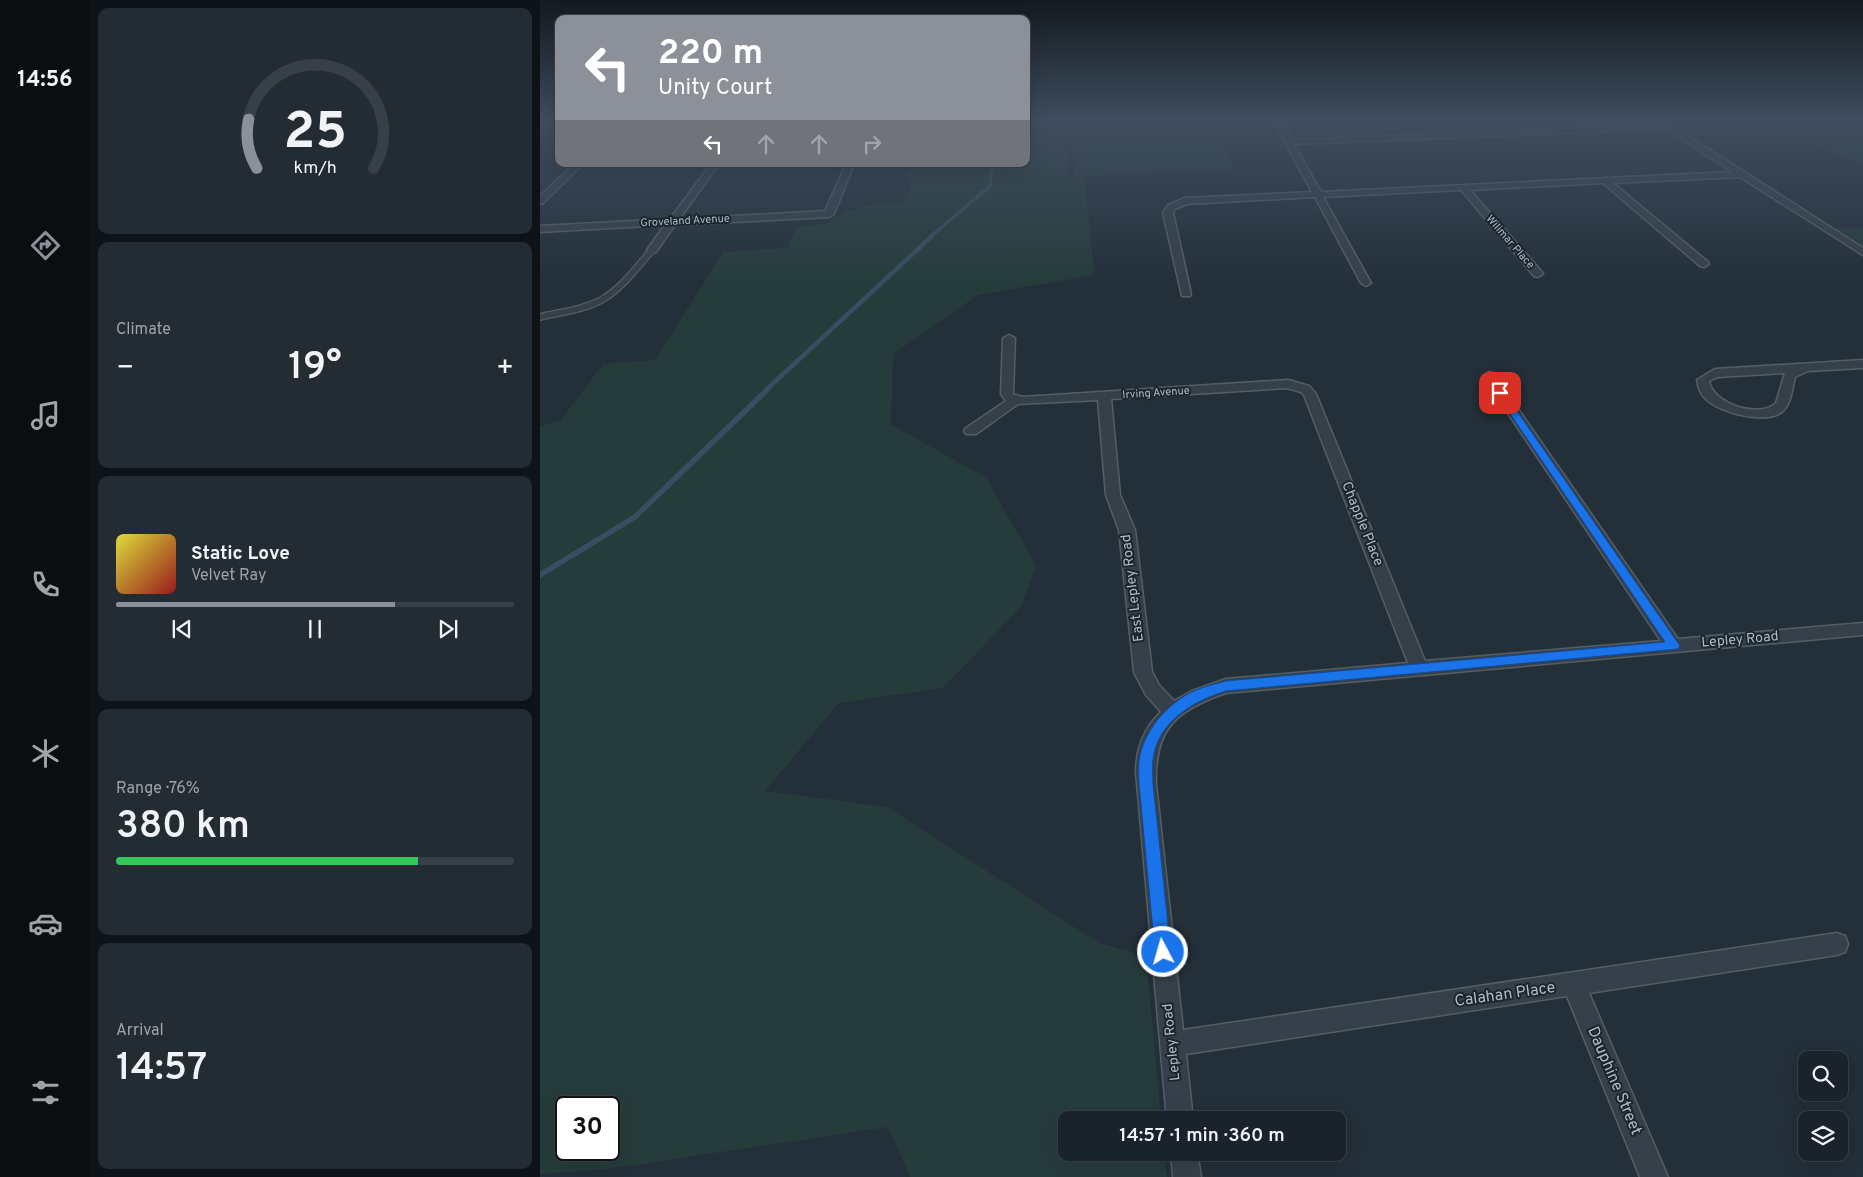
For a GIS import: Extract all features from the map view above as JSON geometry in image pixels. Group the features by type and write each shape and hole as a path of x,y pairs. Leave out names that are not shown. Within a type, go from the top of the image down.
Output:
{"street":[{"path":"540,201 567,175"},
{"path":"652,250 707,175"},
{"name":"Groveland Avenue","path":"540,229 829,214 845,175"},
{"path":"1307,175 1366,283"},
{"path":"1186,294 1168,213 1171,207 1192,200 1719,175"},
{"path":"1741,175 1863,252"},
{"path":"1604,180 1704,264"},
{"name":"Wilimar Place","path":"1462,187 1538,274"},
{"path":"972,431 1015,400 1007,394 1009,338"},
{"path":"1806,368 1790,375 1782,405 1777,410 1768,412 1742,411 1724,405 1706,394 1702,387 1703,380 1715,373 1863,364"},
{"path":"1489,376 1674,646"},
{"name":"Irving Avenue","path":"1015,400 1288,384 1297,386"},
{"name":"Chapple Place","path":"1297,386 1310,394 1419,669"},
{"name":"East Lepley Road","path":"1104,396 1113,496 1127,530 1143,672 1152,690 1172,712"},
{"name":"Lepley Road","path":"1179,1111 1146,776 1146,760 1150,744 1161,724 1172,712 1201,694 1226,686 1863,629"},
{"name":"Calahan Place","path":"1172,1044 1837,944"},
{"name":"Dauphine Street","path":"1574,984 1654,1177"},
{"path":"1185,1161 1187,1177"}],"lane":[{"path":"540,317 590,304 604,298 618,287 652,250"}],"green space":[{"path":"906,175 1068,175 1068,177 1085,178 1094,275 978,295 893,354 891,424 986,478 1036,565 1022,606 943,688 839,703 765,791 887,807 1099,943 1146,956 1160,1111 1058,1111 1058,1161 1165,1161 1167,1177 910,1177 888,1127 608,1169 540,1174 540,426 561,420 603,364 655,360 723,252 787,248 797,228 827,223 844,213 866,206 901,202 911,189"},
{"path":"1074,175 1115,175 1074,177"},
{"path":"1863,227 1863,247 1833,228"}],"waterway":[{"path":"929,238 990,186 991,175"},
{"path":"765,391 931,237"},
{"path":"540,575 635,517 767,390"}],"route":[{"path":"1163,952 1146,784 1146,760 1150,744 1161,724 1172,712 1186,702 1201,694 1226,686 1674,646 1500,393"}]}
